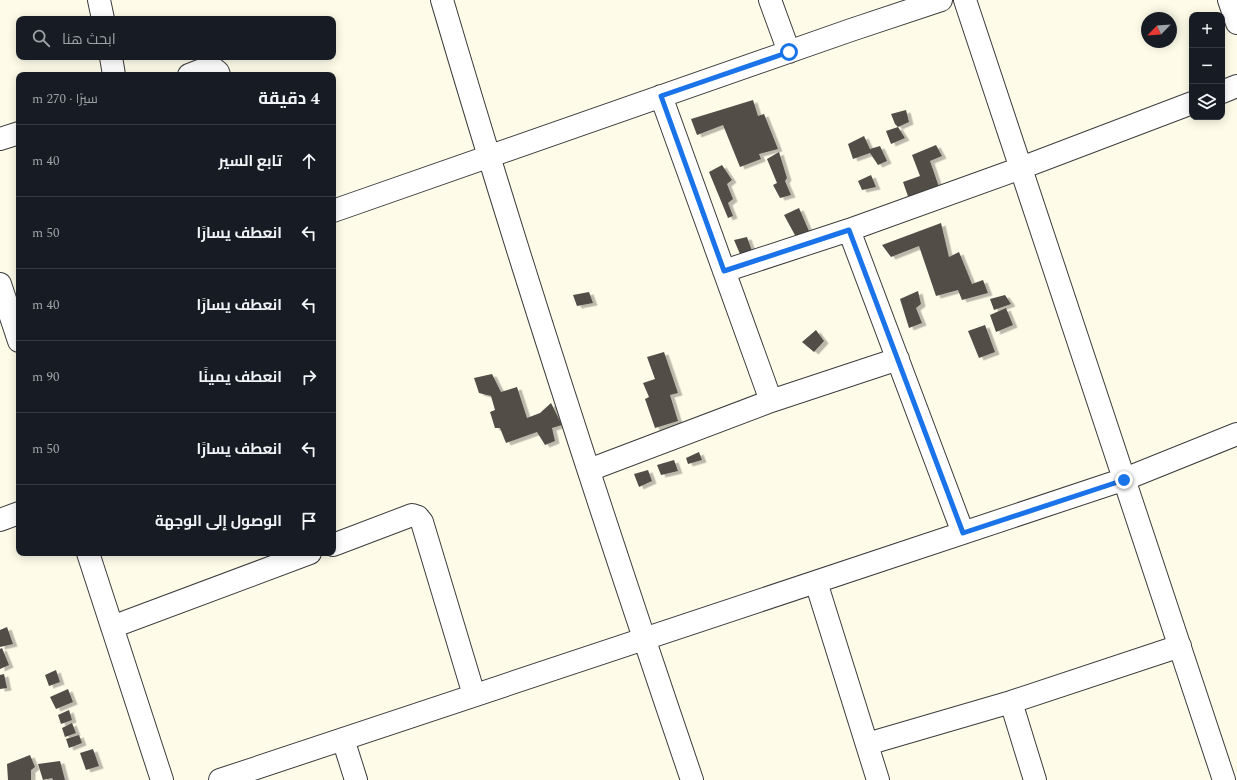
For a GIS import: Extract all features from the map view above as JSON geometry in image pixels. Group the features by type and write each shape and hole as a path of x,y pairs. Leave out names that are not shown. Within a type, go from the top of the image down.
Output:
{"street":[{"path":"99,0 102,16"},
{"path":"442,0 488,157 644,638 692,780"},
{"path":"770,0 789,52"},
{"path":"336,210 941,0"},
{"path":"965,0 1224,780"},
{"path":"1229,0 1237,23"},
{"path":"112,60 114,72"},
{"path":"197,72 207,68 213,68 218,72"},
{"path":"1225,91 1237,86"},
{"path":"661,96 772,402"},
{"path":"724,271 849,230 1189,105"},
{"path":"0,140 16,134"},
{"path":"849,230 963,533"},
{"path":"0,284 13,328"},
{"path":"589,470 772,402 898,359"},
{"path":"220,780 644,638 1124,480 1237,434"},
{"path":"0,520 16,514"},
{"path":"336,544 412,515 422,522 474,695"},
{"path":"89,556 162,780"},
{"path":"112,627 279,559 294,556"},
{"path":"816,582 878,780"},
{"path":"867,744 1011,702 1180,646"},
{"path":"1011,702 1035,780"},
{"path":"343,739 356,780"}],"building":[{"path":"753,100 758,116 764,114 778,149 759,154 761,159 740,167 723,125 697,135 691,119"},
{"path":"906,110 909,122 898,127 895,124 891,114"},
{"path":"898,127 905,138 891,144 886,131"},
{"path":"864,136 870,149 880,146 887,161 878,165 870,153 853,159 848,144"},
{"path":"936,145 942,156 930,161 940,190 910,202 903,182 920,176 912,155"},
{"path":"779,152 787,178 785,181 791,195 780,198 773,185 777,183 767,159"},
{"path":"722,165 732,180 727,184 733,199 728,203 733,216 728,218 709,172"},
{"path":"871,175 876,187 862,190 858,181"},
{"path":"799,208 809,231 796,237 784,215"},
{"path":"941,223 949,257 959,252 972,284 983,280 988,293 962,300 958,290 936,296 919,246 891,257 882,245"},
{"path":"747,237 752,251 740,254 734,240"},
{"path":"918,291 921,304 916,308 922,323 909,328 900,299"},
{"path":"589,292 593,303 577,306 573,295"},
{"path":"1005,295 1011,304 994,310 990,299"},
{"path":"1006,308 1013,325 996,332 990,315"},
{"path":"985,325 995,352 979,358 968,331"},
{"path":"816,330 824,341 814,352 802,342"},
{"path":"664,352 678,393 670,395 678,421 655,428 645,399 649,397 643,383 655,379 647,357"},
{"path":"492,374 501,392 517,387 527,418 540,413 551,403 562,425 552,428 555,441 545,445 537,432 506,443 500,428 495,428 490,412 495,410 491,396 479,393 474,378"},
{"path":"699,452 702,460 688,464 686,458"},
{"path":"674,460 678,471 661,475 657,465"},
{"path":"648,470 652,481 639,487 634,474"},
{"path":"7,627 13,644 0,647 0,630"},
{"path":"2,648 9,665 0,669 0,649"},
{"path":"56,670 60,682 49,686 45,675"},
{"path":"4,674 7,688 0,689 0,675"},
{"path":"68,689 73,702 56,709 50,697"},
{"path":"69,710 72,720 61,724 58,715"},
{"path":"72,723 76,733 65,737 62,728"},
{"path":"79,735 82,743 69,748 66,739"},
{"path":"93,749 99,766 86,770 80,753"},
{"path":"30,755 35,767 31,770 31,780 8,780 7,764"},
{"path":"60,761 65,780 53,780 52,778 43,780 38,764"}],"route":[{"path":"789,52 661,96 724,271 849,230 963,533 1124,480"}]}
